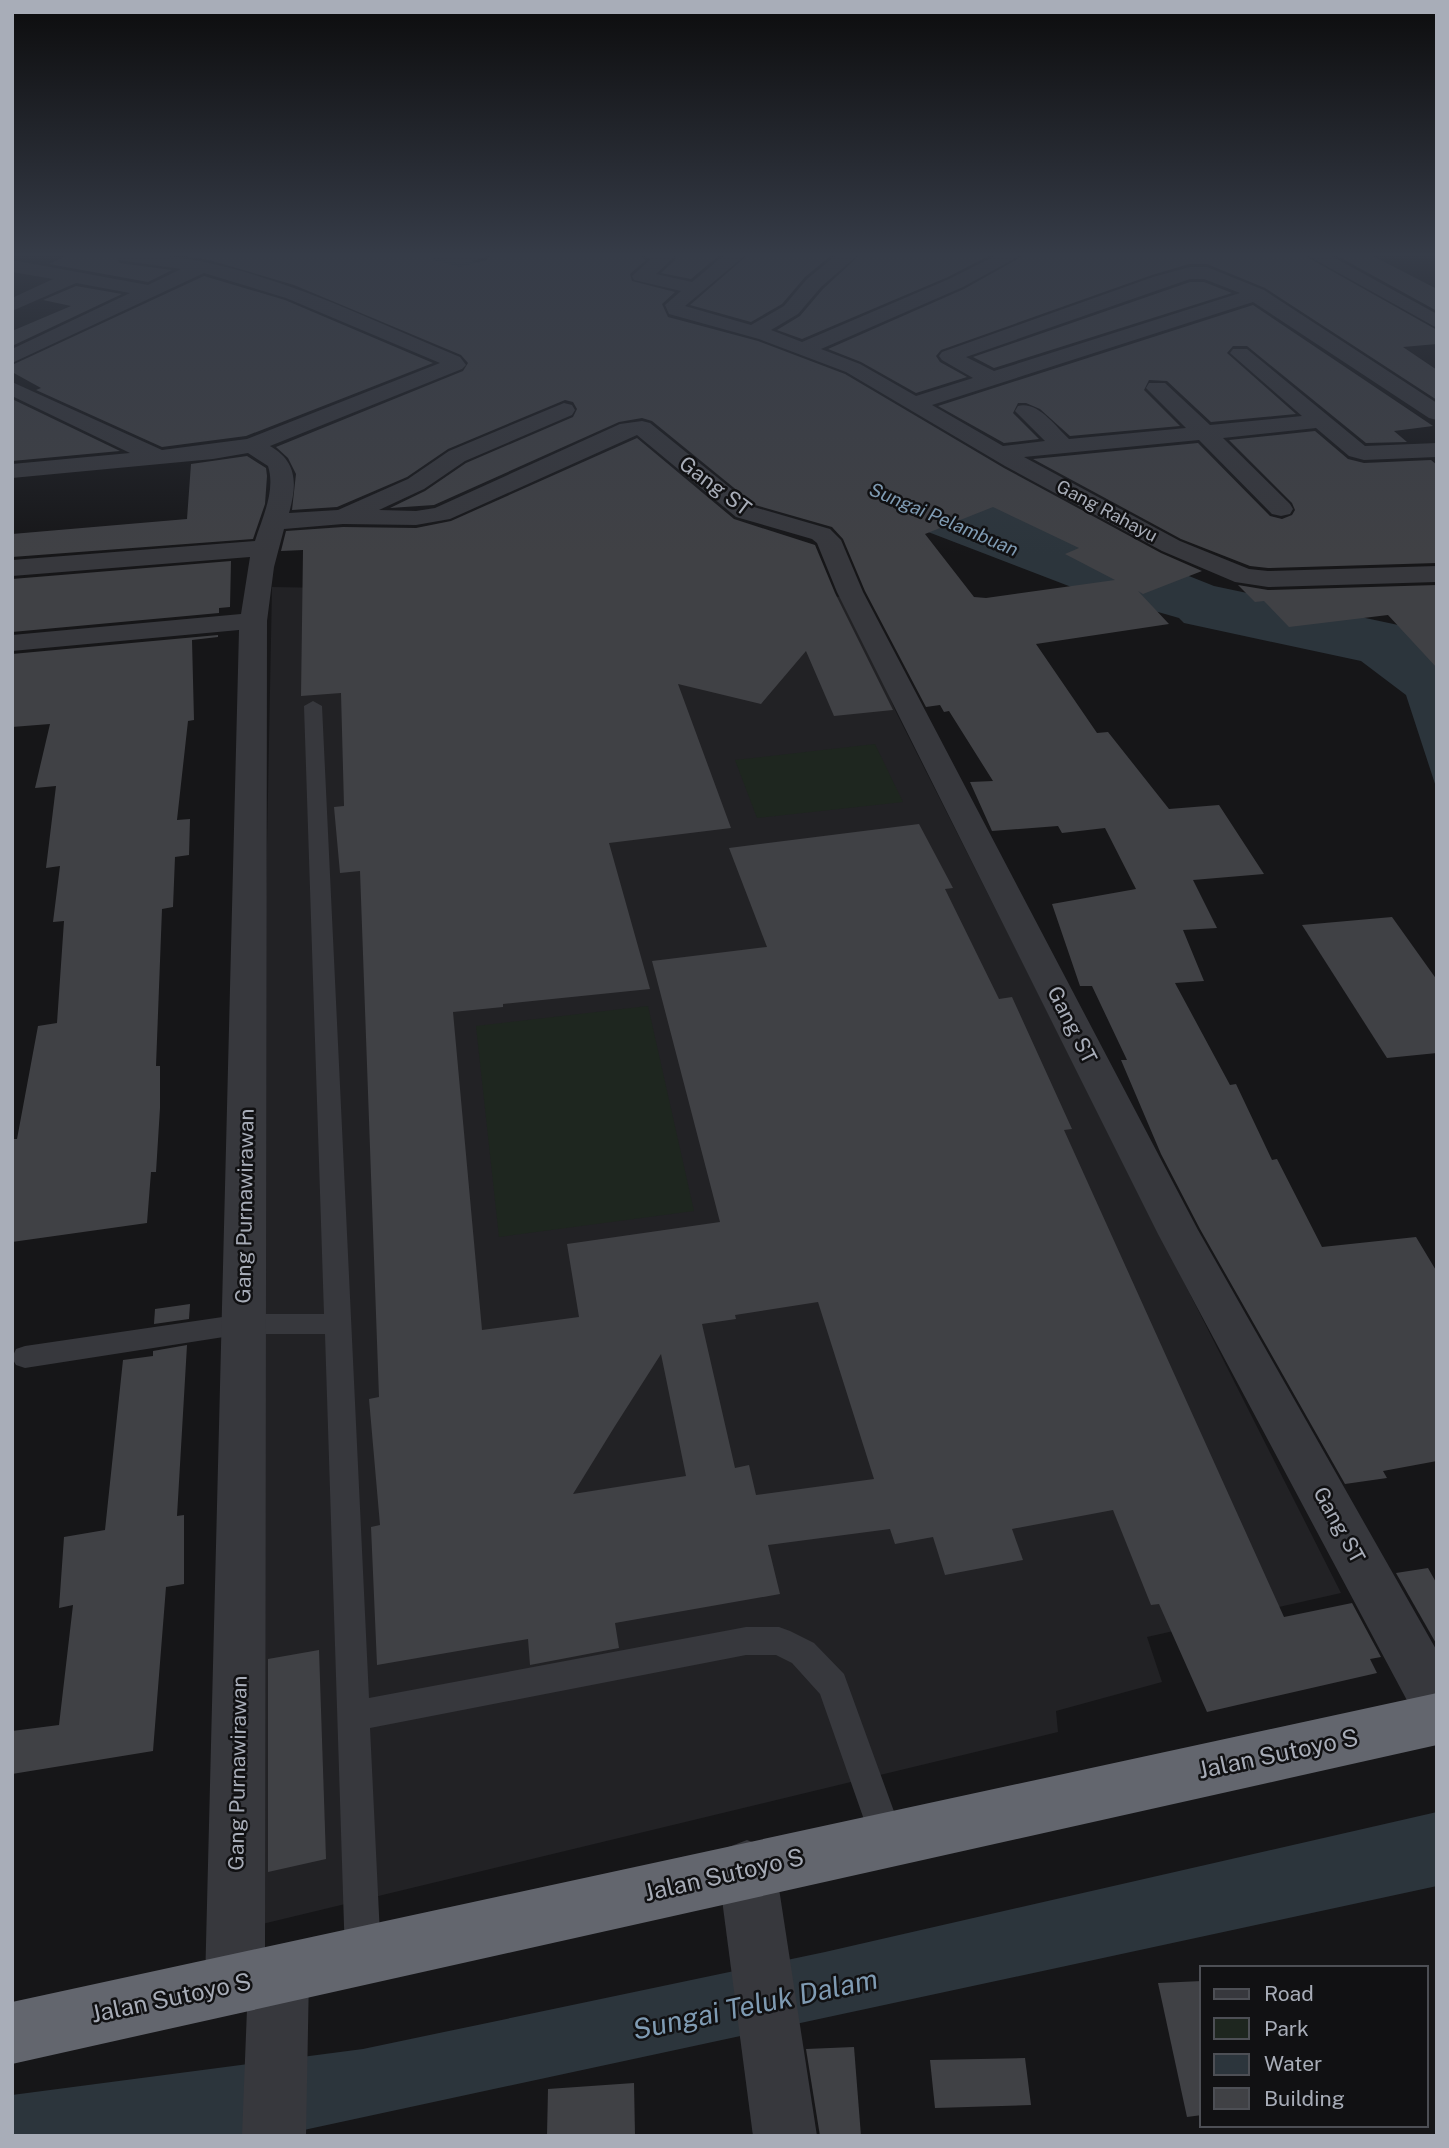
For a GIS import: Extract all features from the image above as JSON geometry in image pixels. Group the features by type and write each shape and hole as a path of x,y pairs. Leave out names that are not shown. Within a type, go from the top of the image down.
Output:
{"highway":[{"name":"Jalan Sutoyo S","path":"12,2033 1437,1719"}],"street":[{"path":"12,471 252,445 447,370 456,363 433,353"},
{"name":"Gang Rahayu","path":"814,353 866,374 999,453 1171,546 1244,576 1285,580 1437,574"},
{"path":"957,353 949,356 992,379"},
{"path":"916,403 1072,353"},
{"path":"1241,353 1362,453 1437,450"},
{"path":"1347,353 1437,413"},
{"path":"1157,387 1281,509"},
{"path":"12,388 158,457"},
{"path":"12,568 270,535 343,517 416,484 457,456 564,410"},
{"path":"1026,411 1063,446"},
{"path":"999,453 1321,421"},
{"name":"Gang ST","path":"343,517 416,518 441,514 628,429 642,428 745,512 763,520 811,529 828,540 850,592 1179,1234 1437,1703"},
{"name":"Gang Purnawirawan","path":"252,445 270,455 281,468 283,481 253,621 243,1324 257,1980 276,2056 274,2136"},
{"path":"12,643 253,621"},
{"path":"747,1869 785,2136"}],"lane":[{"path":"313,706 363,1956"},
{"path":"25,1357 243,1324 338,1324"},
{"path":"354,1716 746,1642 779,1642 803,1653 833,1685 887,1839"}],"shaded area":[{"path":"272,587 849,597 895,710 1341,1593 1147,1637 1162,1682 1056,1711 1058,1732 246,1928"}],"green space":[{"path":"875,744 903,802 757,818 735,760"},
{"path":"648,1006 694,1211 499,1237 476,1026"}],"water":[{"name":"Sungai Pelambuan","path":"562,353 684,353 938,476 1214,586 1403,626 1437,646 1437,790 1406,695 1361,661 1184,623 1179,618 1074,588 923,530"},
{"name":"Sungai Teluk Dalam","path":"1437,1812 1437,1886 276,2136 12,2136 12,2095 363,2049 825,1952"}],"building":[{"path":"37,353 410,353 433,363 246,436 162,447 36,390 41,388 12,372 12,365"},
{"path":"457,353 790,353 845,374 1004,468 1161,553 1202,571 1143,594 1138,591 1169,624 1036,644 1097,733 1108,732 1169,809 1219,805 1264,874 1193,880 1217,928 1183,930 1204,981 1175,983 1230,1085 1236,1084 1272,1160 1277,1159 1322,1247 1416,1237 1437,1272 1437,1461 1383,1471 1387,1478 1345,1484 1200,1229 1161,1154 1121,1060 1127,1060 1092,986 1080,986 1052,904 1136,889 1105,828 1062,833 1058,826 992,831 970,782 993,781 949,711 944,712 940,705 926,707 865,591 843,539 832,527 755,505 652,421 642,418 619,422 434,505 390,508 425,491 466,463 573,417 577,409 573,402 565,400 448,449 407,477 337,507 292,510 296,474 288,458 276,447 463,371 468,363","holes":["993,507 1079,548 1065,554 1115,580 986,598 974,597 925,534"]},
{"path":"839,353 938,353 936,356 940,362 967,377 916,393 861,362"},
{"path":"984,353 1041,353 994,368 973,357"},
{"path":"1103,353 1227,353 1296,414 1211,422 1167,381 1149,380 1144,390 1180,426 1070,436 1040,409 1026,403 1018,403 1013,413 1039,439 1004,443 938,406"},
{"path":"1256,353 1325,353 1433,426 1394,431 1407,442 1366,443"},
{"path":"1365,353 1412,353 1437,370 1437,400"},
{"path":"12,399 120,451 12,461"},
{"path":"1315,431 1348,459 1364,463 1431,460 1437,465 1437,563 1268,568 1250,566 1181,539 1033,459 1198,443 1270,516 1282,519 1292,515 1295,510 1292,503 1229,440"},
{"path":"637,438 734,519 815,545 835,593 893,710 834,716 806,651 761,704 678,684 731,828 609,843 650,989 503,1004 503,1007 453,1012 482,1330 579,1317 567,1244 720,1222 652,961 767,947 729,848 919,824 953,888 945,889 999,999 1012,997 1072,1129 1064,1130 1284,1617 1352,1603 1381,1657 1370,1659 1377,1673 1207,1712 1159,1604 1151,1605 1113,1510 1012,1529 1023,1560 945,1575 933,1537 895,1544 890,1529 768,1545 780,1594 615,1623 619,1648 530,1665 528,1639 377,1665 371,1527 380,1525 369,1399 379,1397 360,871 340,873 334,807 344,806 341,693 301,696 303,550 281,551 286,531 343,527 416,528 451,521","holes":["818,1302 874,1479 756,1495 749,1465 735,1468 702,1324 736,1319 735,1315","661,1354 686,1476 573,1494 615,1426"]},
{"path":"247,456 266,468 267,476 265,504 253,539 12,557 12,534 187,519 191,464"},
{"path":"231,561 230,607 219,608 219,613 12,632 12,579"},
{"path":"1238,585 1268,590 1437,585 1437,668 1388,615 1289,627 1264,601 1255,602"},
{"path":"218,635 192,640 194,720 188,721 177,820 190,819 189,855 175,857 173,907 162,909 156,1066 160,1066 160,1108 156,1172 151,1172 147,1223 12,1242 12,1139 17,1139 38,1026 57,1023 64,921 53,922 60,866 46,868 56,786 35,788 50,724 12,727 12,654"},
{"path":"1392,917 1437,980 1437,1053 1387,1058 1302,925"},
{"path":"190,1304 189,1319 154,1324 155,1309"},
{"path":"187,1345 177,1516 184,1515 184,1584 166,1587 153,1751 12,1774 12,1731 59,1725 73,1605 59,1608 64,1537 105,1530 123,1360 153,1356 153,1351"},
{"path":"1428,1568 1437,1584 1437,1645 1396,1573"},
{"path":"319,1650 326,1859 268,1872 268,1659"},
{"path":"1200,1981 1200,2115 1187,2117 1158,1983"},
{"path":"854,2047 861,2136 820,2136 806,2049"},
{"path":"1025,2058 1031,2105 935,2108 930,2060"},
{"path":"634,2083 635,2136 547,2136 548,2089"}]}
